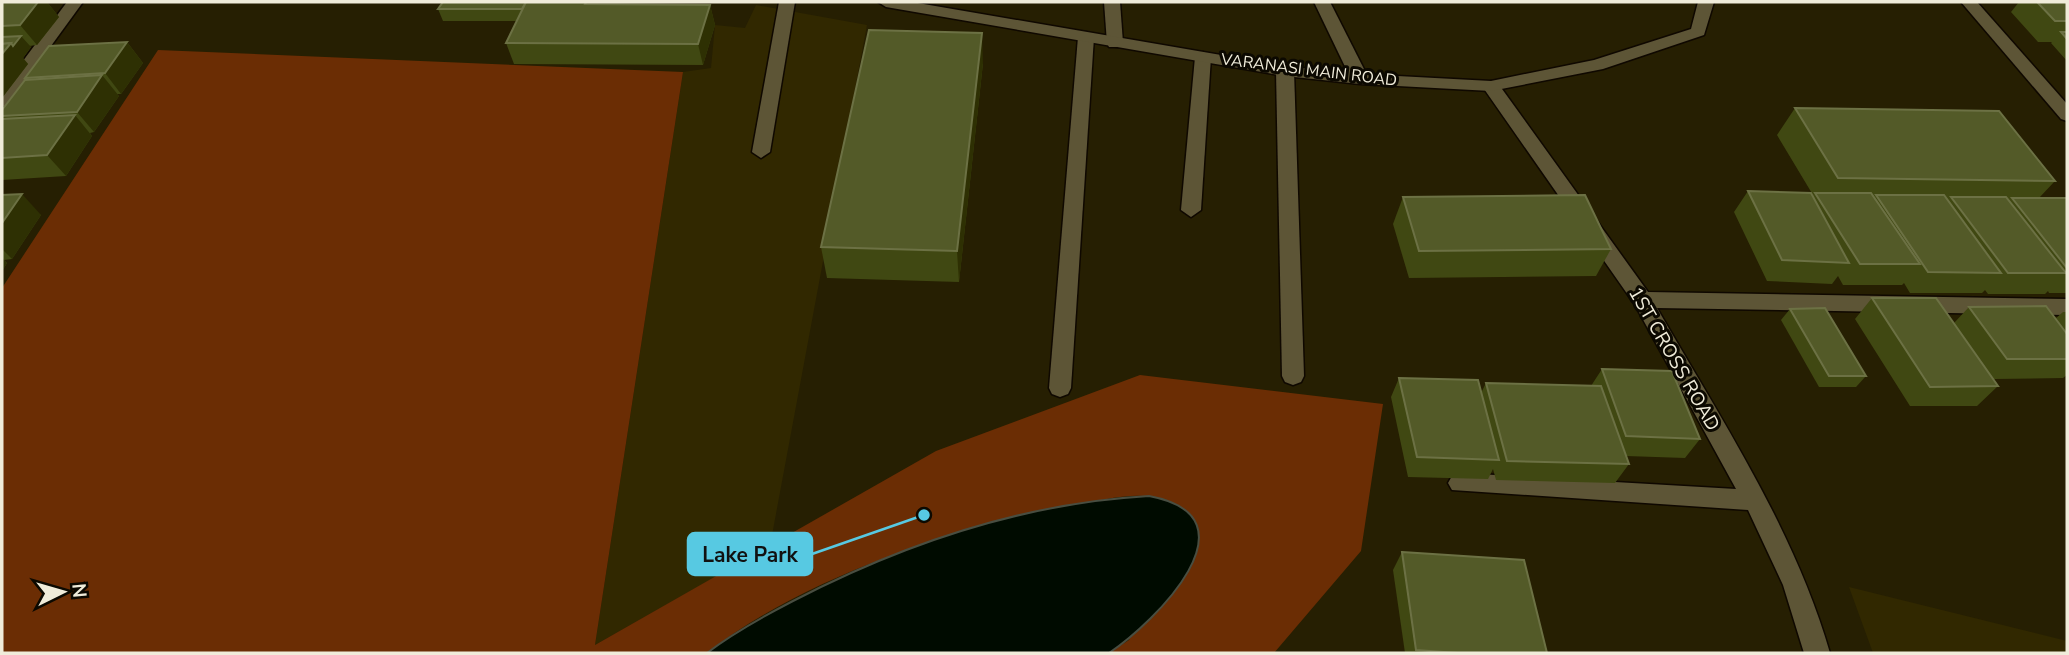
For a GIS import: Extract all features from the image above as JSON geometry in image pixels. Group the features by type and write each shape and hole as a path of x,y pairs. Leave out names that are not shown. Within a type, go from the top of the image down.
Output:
{"street":[{"path":"2,101 75,2"},
{"path":"761,152 788,2"},
{"name":"VARANASI MAIN ROAD","path":"886,2 925,6 1115,43 1285,71 1360,79 1491,86 1597,65 1698,32 1706,2"},
{"path":"1112,2 1115,43"},
{"path":"1322,2 1360,79"},
{"path":"1969,2 2067,115"},
{"path":"1060,388 1086,37"},
{"path":"1191,210 1203,57"},
{"path":"1285,71 1293,376"},
{"name":"1ST CROSS ROAD","path":"1491,86 1642,300 1755,500 1795,584 1817,653"},
{"path":"1642,300 2067,307"},
{"path":"1460,483 1755,500"}],"shaded area":[{"path":"756,5 867,25 770,546 595,645 683,72 711,68 715,25 745,28"},
{"path":"158,50 683,72 595,645 936,451 1140,375 1383,404 1361,551 1274,653 1109,653 1129,640 1190,516 1163,499 1130,496 980,528 882,559 788,601 707,653 2,653 2,288"},
{"path":"1149,496 1182,508 1197,525 1198,547 1188,571 1171,596 1150,619 1109,653 707,653 749,625 793,601 835,580 921,545 1011,517 1057,507"},
{"path":"1849,587 2067,641 2067,653 1873,653"}],"building":[{"path":"2,2 38,2 20,25 2,26"},
{"path":"443,2 526,2 522,9 438,9"},
{"path":"526,2 710,5 698,44 506,43"},
{"path":"2037,2 2067,2 2067,21 2055,21"},
{"path":"869,30 982,33 957,251 821,247"},
{"path":"21,36 13,46 11,43 2,44 2,37"},
{"path":"127,42 105,73 25,78 49,46"},
{"path":"11,43 2,54 2,44"},
{"path":"102,75 77,112 2,116 2,110 25,80"},
{"path":"1795,108 1999,111 2055,181 1838,178"},
{"path":"75,115 47,155 2,158 2,119"},
{"path":"1748,191 1811,193 1849,263 1782,260"},
{"path":"1815,193 1871,193 1920,264 1860,264"},
{"path":"22,194 2,223 2,195"},
{"path":"1585,195 1611,249 1419,251 1403,197"},
{"path":"1876,195 1944,195 2001,273 1928,272"},
{"path":"1951,197 2006,197 2066,273 2008,273"},
{"path":"2012,198 2067,198 2067,268"},
{"path":"1872,298 1936,298 1998,386 1930,387"},
{"path":"2046,306 2067,334 2067,359 2007,359 1969,307"},
{"path":"1825,308 1866,376 1829,376 1790,309"},
{"path":"1602,369 1672,371 1700,439 1626,436"},
{"path":"1399,378 1478,380 1499,460 1417,457"},
{"path":"1486,383 1601,386 1629,464 1507,461"},
{"path":"1402,552 1524,560 1547,653 1416,650"}],"place":[{"name":"Lake Park","path":"924,515"}]}
